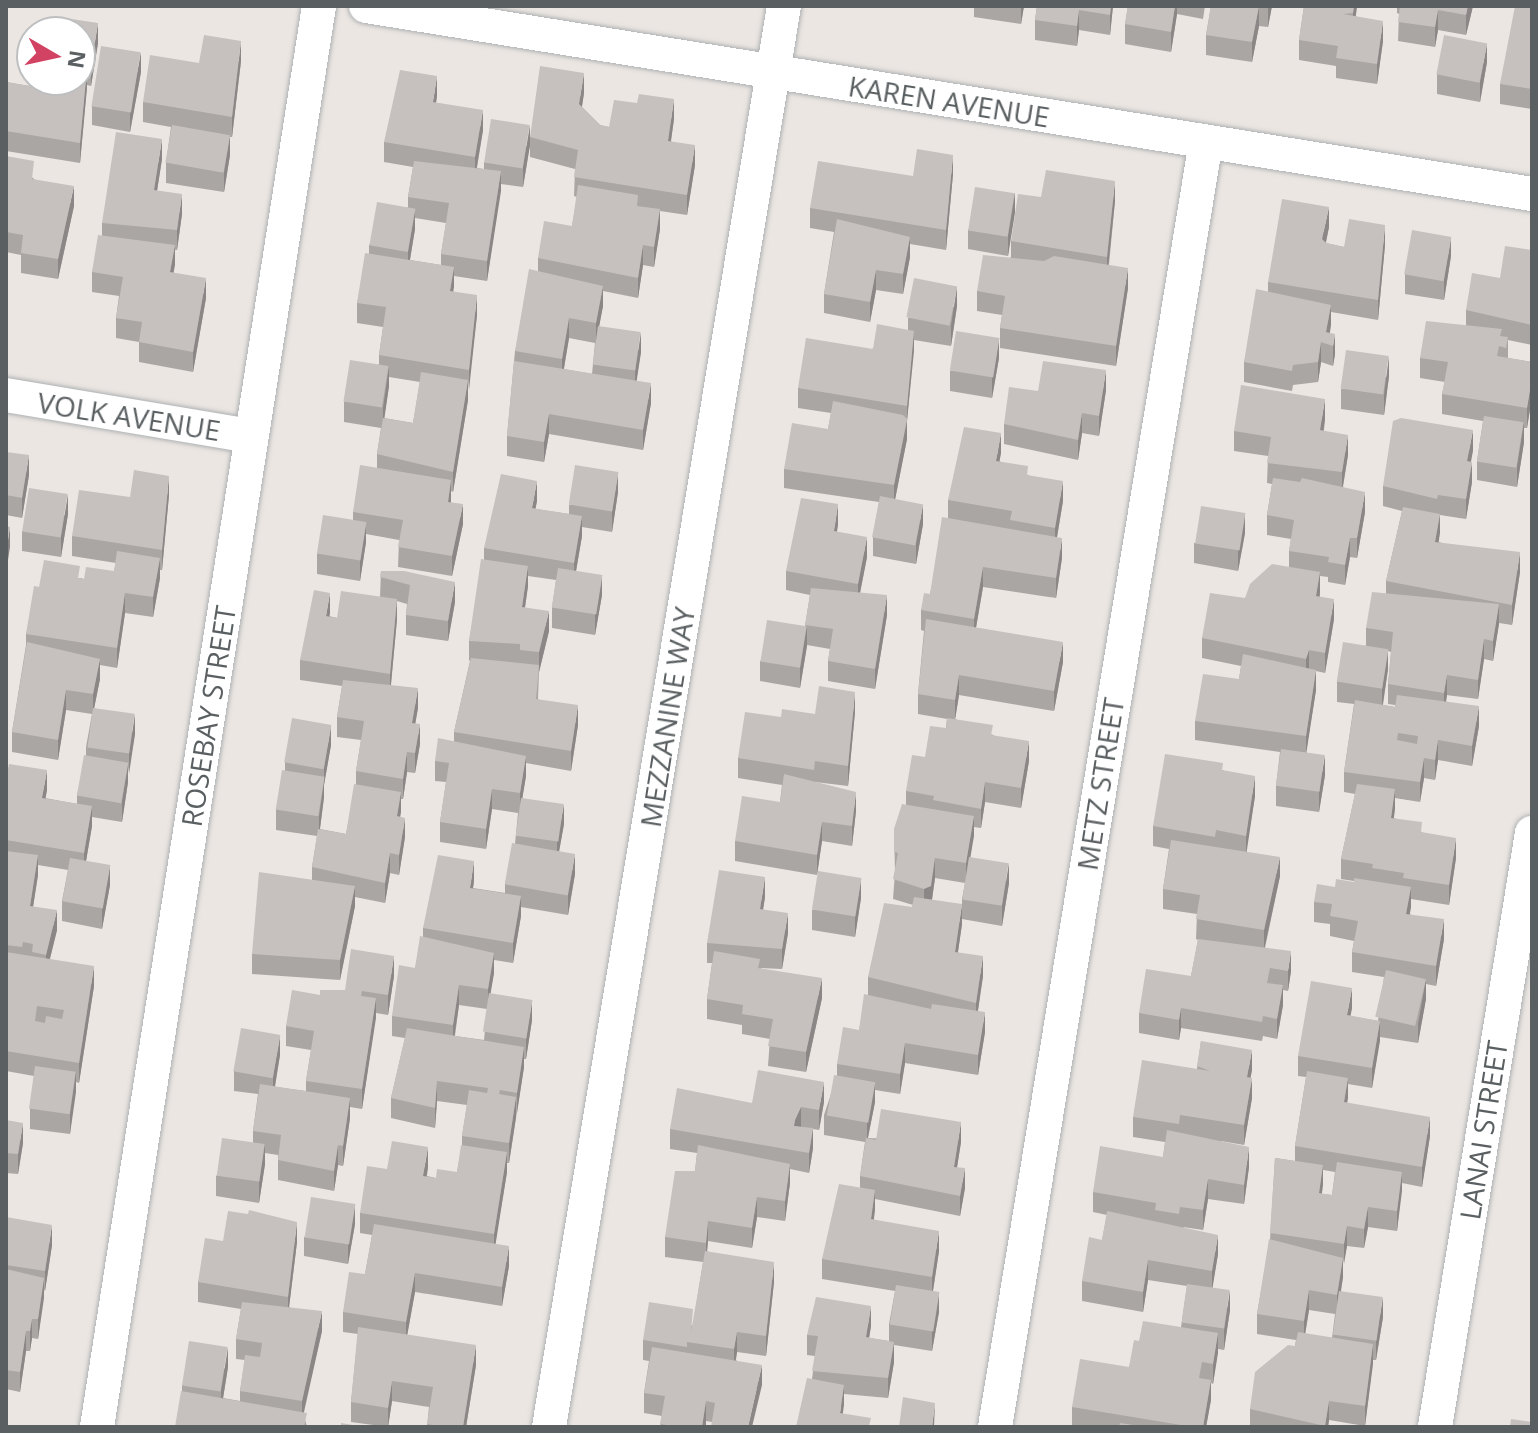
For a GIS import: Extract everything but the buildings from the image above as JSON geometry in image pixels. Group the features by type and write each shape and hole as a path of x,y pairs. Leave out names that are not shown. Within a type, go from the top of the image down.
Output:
{"street":[{"name":"ROSEBAY STREET","path":"97,1427 319,6"},
{"name":"KAREN AVENUE","path":"366,6 1532,194"},
{"name":"MEZZANINE WAY","path":"549,1427 784,6"},
{"name":"METZ STREET","path":"995,1427 1206,142"},
{"name":"VOLK AVENUE","path":"6,395 252,436"},
{"name":"LANAI STREET","path":"1435,1427 1532,833"}]}
